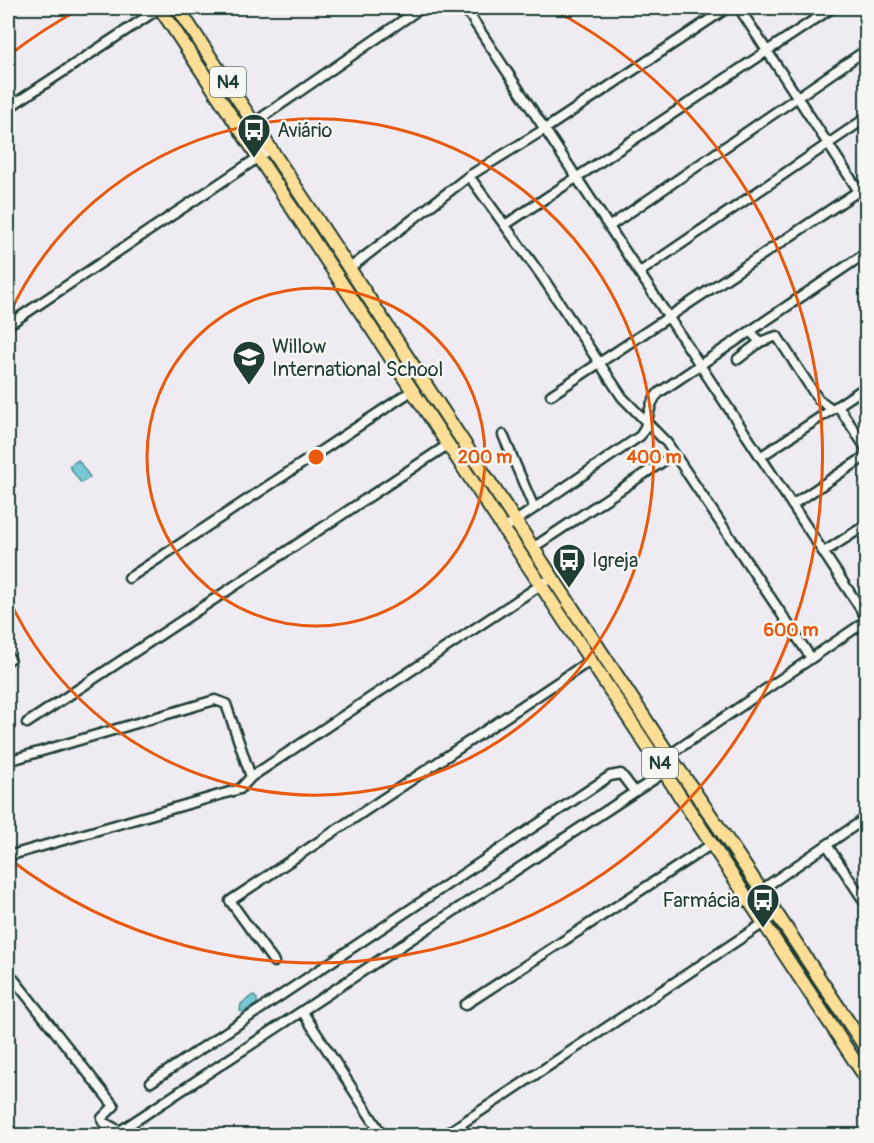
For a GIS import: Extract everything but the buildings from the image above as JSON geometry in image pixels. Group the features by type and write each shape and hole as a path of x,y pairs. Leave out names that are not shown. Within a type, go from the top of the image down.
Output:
{"highway":[{"name":"N4","path":"160,8 867,1078"},
{"name":"N4","path":"178,8 762,890 776,915 867,1048"}],"street":[{"path":"8,108 160,8"},
{"path":"242,131 421,8"},
{"path":"8,972 114,1106 102,1118 102,1122 120,1133 634,791 673,758 867,619 465,8"},
{"path":"350,268 469,176 545,129 727,8"},
{"path":"740,8 827,144 863,188 867,202"},
{"path":"505,225 832,8"},
{"path":"610,226 867,50"},
{"path":"640,273 867,118"},
{"path":"8,324 271,150"},
{"path":"469,176 630,408 667,443 811,658"},
{"path":"552,395 863,188"},
{"path":"504,529 615,456 640,436 647,423 655,396 699,364 867,253"},
{"path":"750,331 760,342"},
{"path":"738,359 760,342 777,336 818,399 835,408 867,448"},
{"path":"760,457 867,387"},
{"path":"129,578 413,390"},
{"path":"503,435 534,508"},
{"path":"27,723 449,444"},
{"path":"792,505 867,456"},
{"path":"534,547 662,462"},
{"path":"824,552 867,525"},
{"path":"8,856 240,789 251,777 553,575"},
{"path":"274,962 230,901 591,660"},
{"path":"8,761 215,700 226,704 251,777"},
{"path":"151,1082 610,776 621,774 634,791"},
{"path":"748,898 867,818"},
{"path":"465,1005 712,844"},
{"path":"827,845 867,904"},
{"path":"443,1136 776,915"},
{"path":"302,1011 383,1136"}],"water":[{"path":"78,460 90,477 81,483 69,466"},
{"path":"253,995 257,999 257,1004 244,1012 240,1011 241,1004"}],"place":[{"name":"Aviário","path":"254,159"},
{"name":"Willow International School","path":"249,386"},
{"name":"Igreja","path":"569,589"},
{"name":"Farmácia","path":"763,929"}]}
